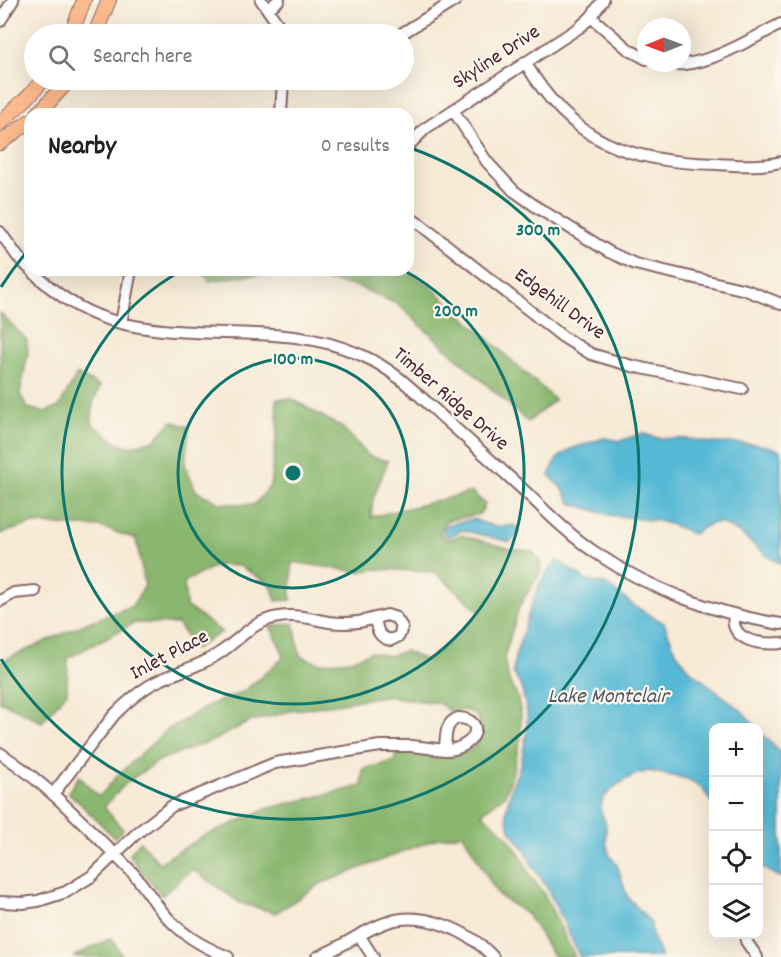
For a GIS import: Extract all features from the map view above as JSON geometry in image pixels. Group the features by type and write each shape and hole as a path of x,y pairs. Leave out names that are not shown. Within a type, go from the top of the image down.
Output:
{"main road":[{"path":"75,24 84,0"},
{"path":"99,24 109,0"},
{"path":"0,123 34,90"},
{"path":"43,108 60,90"},
{"path":"0,143 24,125"}],"street":[{"path":"0,21 13,0"},
{"path":"276,24 265,4 279,0"},
{"path":"414,26 456,0"},
{"name":"Skyline Drive","path":"414,140 426,128 570,34 591,17 603,0"},
{"path":"591,17 627,49 637,54"},
{"path":"691,63 697,63 781,24"},
{"path":"525,62 547,96 575,124 593,137 625,152 687,164 759,165 781,162"},
{"path":"282,108 283,90"},
{"path":"453,110 487,162 514,191 609,252 635,264 746,290 781,304"},
{"name":"Edgehill Drive","path":"414,221 563,337 591,354 632,366 742,389"},
{"name":"Timber Ridge Drive","path":"0,232 24,264"},
{"name":"Timber Ridge Drive","path":"38,276 73,303 96,315 121,323 167,330 302,337 339,346 359,354 390,370 408,384 557,522 595,553 648,582 693,602 734,615 781,624"},
{"path":"121,323 130,276"},
{"path":"0,601 14,593 35,591"},
{"path":"734,615 733,627 742,637 781,643"},
{"name":"Inlet Place","path":"53,794 114,715 126,703 155,682 216,656 258,622 282,616 345,623 375,618"},
{"path":"0,902 38,901 66,892 92,876 136,834 172,806 251,771 275,763 380,746 412,746 445,750"},
{"path":"0,753 53,794 115,854 132,871 172,924 198,943 228,957"},
{"path":"317,957 390,921 402,919 427,921 462,933 482,946 493,957"},
{"path":"359,935 373,957"},
{"path":"746,942 757,957"}],"green space":[{"path":"205,276 245,276 209,281"},
{"path":"291,276 414,276 428,284 555,400 528,422 397,304 356,286"},
{"path":"0,313 27,340 28,353 20,394 28,408 44,412 59,407 77,374 100,386 93,403 92,424 115,441 129,447 155,440 172,421 189,427 185,464 196,491 220,503 254,505 270,486 278,424 276,399 292,399 343,428 369,456 388,461 373,499 371,517 472,492 485,504 480,514 445,521 440,534 448,540 461,535 511,549 532,551 540,560 541,571 519,607 504,658 509,681 517,696 521,715 521,736 505,795 482,813 507,836 520,855 531,877 543,892 575,957 554,957 527,914 498,895 463,834 438,838 320,884 276,913 240,903 192,869 162,896 129,855 140,841 159,863 204,836 269,808 362,786 363,769 395,761 395,751 439,755 466,752 475,745 479,733 477,716 467,710 450,712 439,703 385,696 291,711 249,722 214,740 160,760 126,783 104,807 123,830 115,838 68,792 79,776 99,797 119,774 168,729 211,704 243,692 283,658 283,653 270,626 294,623 300,656 319,663 351,660 371,652 389,656 405,651 428,661 481,613 435,572 374,569 359,572 292,562 291,600 276,601 271,585 240,566 217,565 184,582 186,606 222,632 194,649 178,624 134,623 68,658 67,692 42,722 0,701 0,662 89,622 132,606 145,586 136,539 101,527 32,524 0,534"},
{"path":"111,938 123,957 73,957"}],"water":[{"path":"643,433 660,438 692,439 709,443 756,444 781,451 781,564 767,556 738,532 721,523 711,523 693,534 658,521 609,515 571,503 564,491 549,475 557,459 571,449 604,438 620,441"},
{"path":"473,519 493,526 514,525 519,531 510,542 462,530 448,537 443,532 446,525"},
{"name":"Lake Montclair","path":"557,560 586,580 606,584 636,607 664,623 676,652 691,671 742,711 752,723 709,723 709,799 703,789 688,779 648,771 632,776 617,785 604,797 600,808 606,825 606,843 610,856 617,865 627,896 651,923 652,935 661,957 580,957 546,886 525,850 510,830 506,812 511,789 521,763 527,731 527,711 521,687 513,672 515,657 540,583"},
{"path":"763,735 781,753 781,878 763,868"}]}
